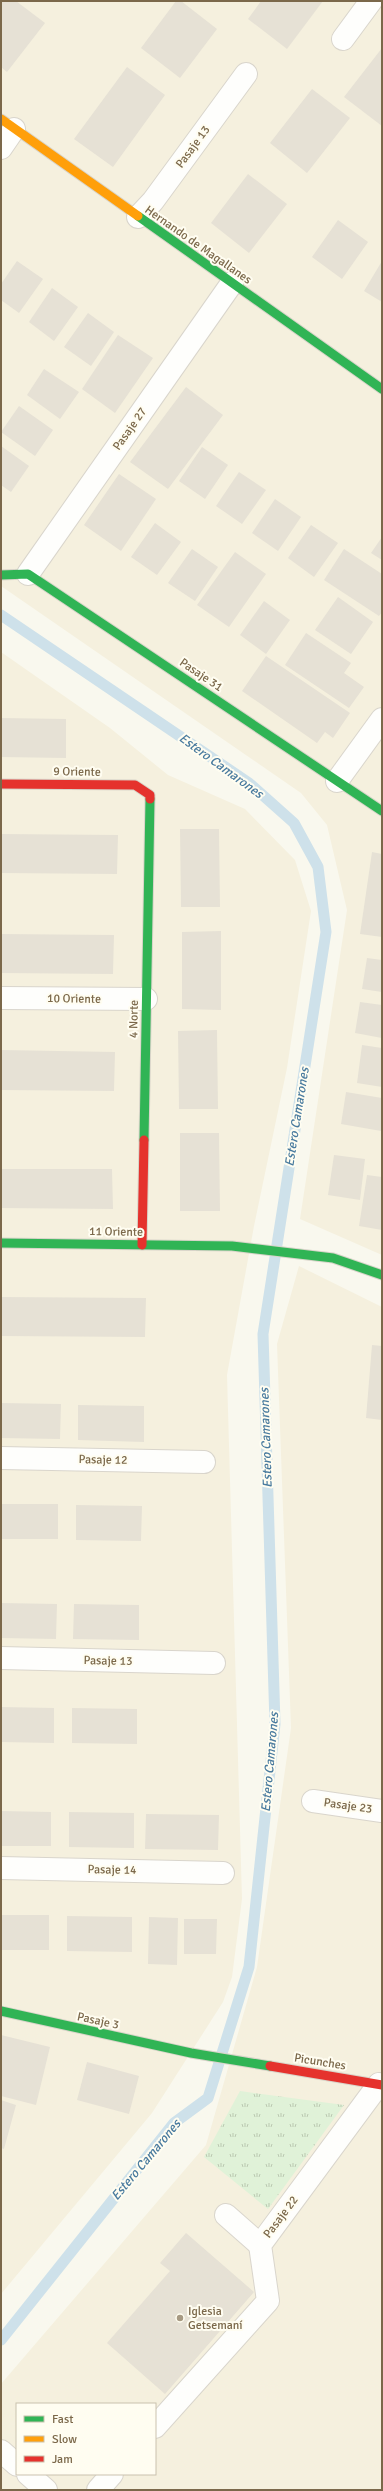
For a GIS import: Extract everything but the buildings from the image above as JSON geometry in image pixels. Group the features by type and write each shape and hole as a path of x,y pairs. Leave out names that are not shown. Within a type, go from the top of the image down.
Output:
{"street":[{"path":"342,39 371,1"},
{"name":"Pasaje 13","path":"138,217 153,201 246,74"},
{"path":"1,148 8,124"},
{"name":"Hernando de Magallanes","path":"8,124 382,389"},
{"name":"Pasaje 27","path":"28,574 232,283"},
{"path":"1,575 28,574"},
{"name":"Pasaje 31","path":"28,574 382,811"},
{"path":"337,781 382,719"},
{"name":"9 Oriente","path":"1,784 135,785 150,794"},
{"name":"4 Norte","path":"142,1245 150,794"},
{"name":"10 Oriente","path":"1,998 146,999"},
{"name":"11 Oriente","path":"1,1243 232,1246 333,1258 382,1275"},
{"name":"Pasaje 12","path":"1,1458 204,1462"},
{"name":"Pasaje 13","path":"1,1658 214,1663"},
{"name":"Pasaje 23","path":"313,1801 382,1811"},
{"name":"Pasaje 14","path":"1,1868 223,1873"},
{"name":"Pasaje 3","path":"1,2011 191,2053 255,2064"},
{"name":"Picunches","path":"255,2064 381,2084"},
{"name":"Pasaje 22","path":"156,2426 268,2301 260,2245 381,2084"},
{"path":"226,2215 260,2245"},
{"path":"1,2451 16,2464"},
{"path":"29,2475 46,2490"},
{"path":"98,2490 111,2475"}],"shaded area":[{"path":"1,1 382,1 382,1255 300,1219 347,910 327,825 301,793 1,586"},
{"path":"1,652 110,728 168,775 245,809 295,860 311,911 287,1068 254,1226 227,1375 242,1899 232,1977 223,2002 152,2113 1,2294"},
{"path":"299,1266 382,1307 382,2490 1,2490 1,2384 206,2145 257,1967 291,1728 277,1344"}],"green space":[{"path":"240,2091 344,2105 268,2209 204,2157"}],"waterway":[{"name":"Estero Camarones","path":"1,615 249,783 294,823 318,867 326,932 263,1334 275,1724 249,1967 208,2098 174,2123 1,2340"}],"traffic: fast":[{"path":"138,216 382,389"},
{"path":"1,575 28,574 382,811"},
{"path":"144,1140 150,799"},
{"path":"1,1243 232,1246 333,1258 382,1275"},
{"path":"1,2011 191,2053 270,2066"}],"traffic: slow":[{"path":"1,119 138,216"}],"traffic: jam":[{"path":"1,784 135,785 150,795 150,799"},
{"path":"142,1245 144,1140"},
{"path":"270,2066 382,2085"}],"place":[{"name":"Iglesia Getsemaní","path":"180,2318"}]}
